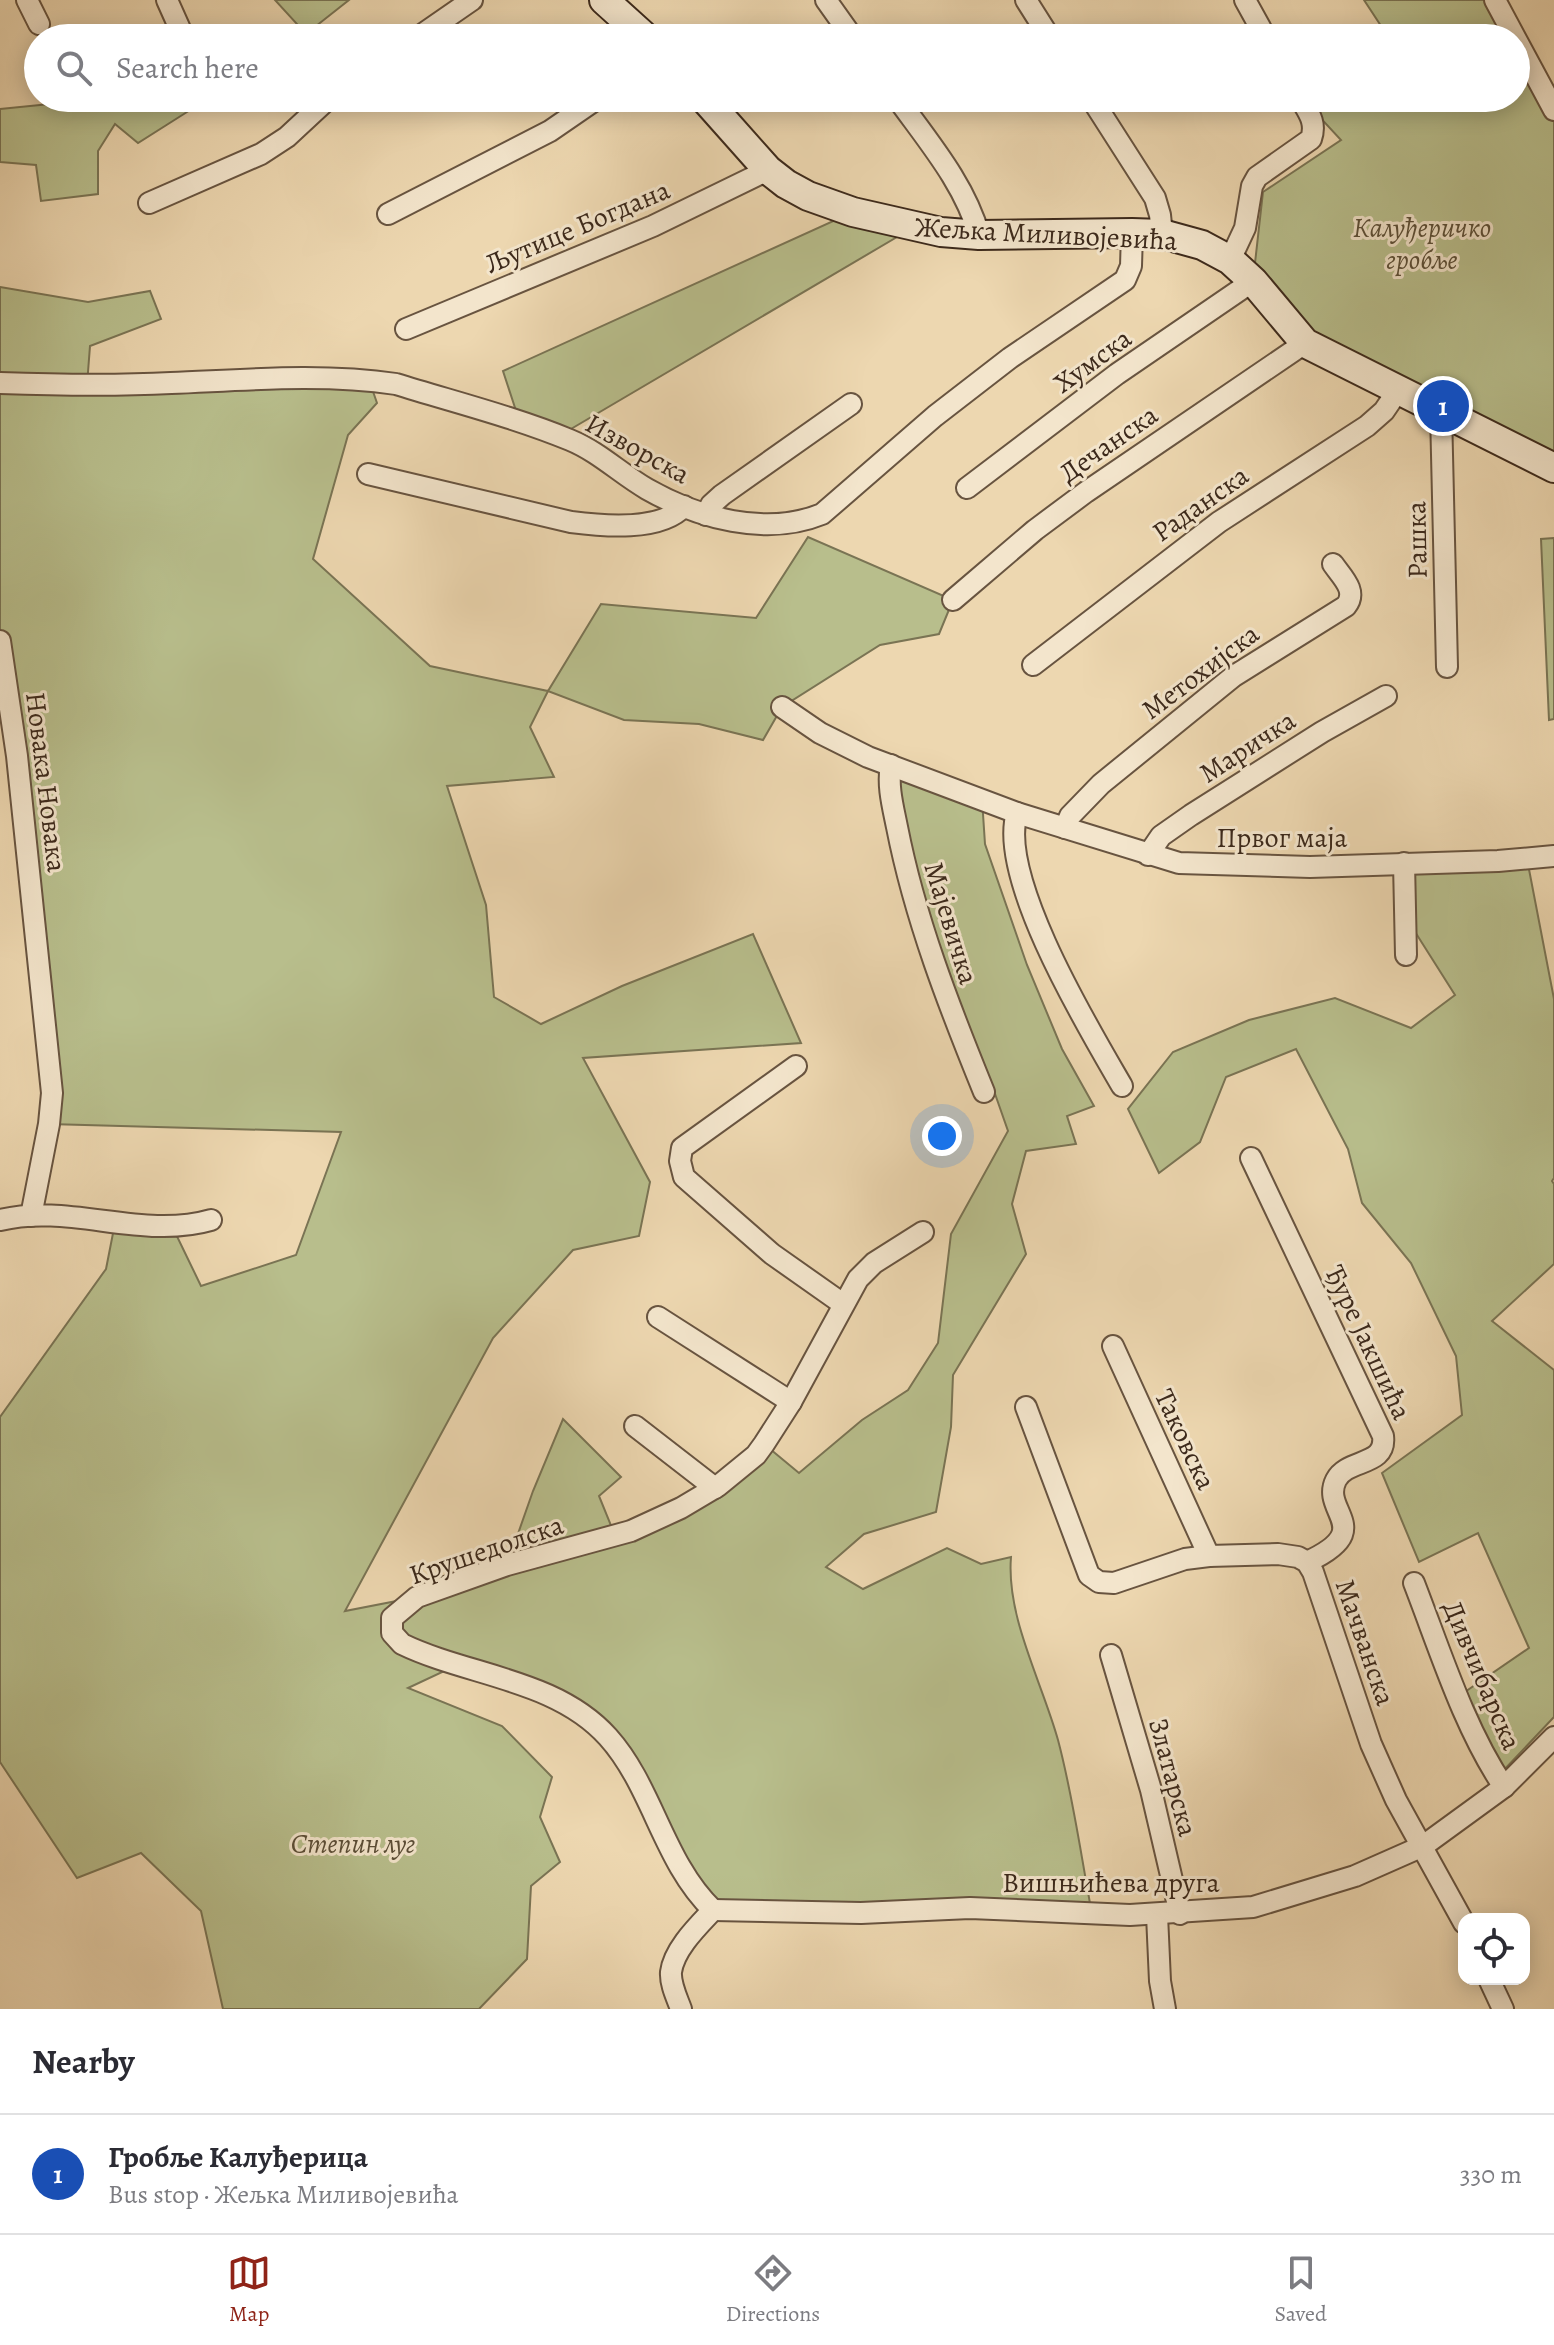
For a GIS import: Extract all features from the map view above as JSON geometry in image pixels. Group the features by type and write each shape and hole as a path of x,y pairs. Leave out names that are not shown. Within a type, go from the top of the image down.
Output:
{"street":[{"path":"27,0 39,24"},
{"path":"167,0 178,24"},
{"path":"437,24 472,0"},
{"path":"604,0 631,24"},
{"path":"826,0 843,24"},
{"path":"1026,0 1041,24"},
{"path":"1245,0 1258,24"},
{"path":"1495,0 1508,24"},
{"path":"1530,65 1554,110"},
{"path":"149,203 261,154 287,137 314,112"},
{"path":"388,214 550,131 578,112"},
{"name":"Жељка Миливојевића","path":"716,112 768,170 786,184 808,196 853,212 941,232 979,235 1162,234 1202,245 1230,260 1253,281 1305,343 1554,468"},
{"path":"907,112 942,159 973,216 979,235"},
{"path":"1100,112 1155,198 1162,234"},
{"path":"1230,260 1245,228 1252,186 1257,177 1311,139 1313,120 1308,112"},
{"name":"Љутице Богдана","path":"406,329 653,226 768,170"},
{"name":"Изворска","path":"0,383 102,385 312,379 396,384 571,441 599,455 646,489 706,515 744,522 784,524 805,521 822,514 947,406 1010,358 1125,280 1131,266 1132,233"},
{"name":"Хумска","path":"967,488 1117,374 1253,281"},
{"name":"Дечанска","path":"953,600 1035,530 1086,492 1305,343"},
{"name":"Раданска","path":"1033,665 1219,522 1367,426 1384,411 1399,389"},
{"path":"706,515 722,495 851,404"},
{"name":"Рашка","path":"1441,412 1447,667"},
{"path":"368,474 571,522 598,525 662,520 673,517 684,506"},
{"name":"Метохијска","path":"1065,828 1070,816 1101,784 1234,676 1346,606 1351,599 1351,591 1333,564"},
{"name":"Новака Новака","path":"0,641 19,771 52,1082 49,1124 31,1216"},
{"name":"Маричка","path":"1148,855 1161,836 1191,815 1322,732 1386,696"},
{"name":"Првог маја","path":"782,707 843,746 891,765 1017,813 1179,863 1310,867 1498,861 1554,856"},
{"name":"Мајевичка","path":"891,765 889,775 895,818 915,906 949,1006 984,1092"},
{"path":"1017,813 1013,827 1014,845 1035,916 1075,1003 1122,1086"},
{"path":"1404,863 1406,955"},
{"path":"796,1066 682,1148 680,1161 684,1177 772,1254 843,1304"},
{"name":"Ђуре Јакшића","path":"1251,1158 1383,1436 1384,1444 1375,1457 1351,1467 1338,1477 1333,1493 1343,1521 1341,1537 1332,1549 1307,1562"},
{"path":"0,1220 31,1216 188,1226 211,1220"},
{"name":"Крушедолска","path":"713,1910 689,1881 634,1775 608,1736 566,1702 417,1651 397,1641 391,1626 393,1616 417,1597 507,1565 631,1531 715,1488 756,1455 791,1402 858,1279 874,1263 923,1232"},
{"path":"658,1317 791,1402"},
{"name":"Таковска","path":"1113,1346 1209,1556"},
{"name":"Мачванска","path":"1026,1407 1089,1575 1094,1580 1114,1583 1185,1559 1209,1556 1289,1555 1307,1562 1371,1744 1396,1800 1459,1913"},
{"path":"635,1426 715,1488"},
{"name":"Дивчибарска","path":"1414,1583 1459,1696 1487,1759 1504,1787"},
{"name":"Златарска","path":"1111,1655 1151,1790 1180,1914"},
{"name":"Вишњићева друга","path":"713,1910 861,1913 970,1908 1157,1915 1253,1907 1355,1876 1423,1846 1504,1787 1554,1737"},
{"path":"681,2009 671,1969 689,1937 713,1910"},
{"path":"1157,1915 1160,1981 1165,2009"},
{"path":"1492,1985 1503,2009"}],"green space":[{"path":"275,0 349,0 319,24 297,24"},
{"path":"1364,0 1493,0 1508,24 1380,24"},
{"name":"Калуђеричко гробље","path":"1530,66 1554,114 1554,460 1307,331 1255,263 1263,192 1341,140 1315,112 1530,112"},
{"path":"24,107 24,112 187,112 138,143 115,124 98,151 98,194 41,201 36,165 0,162 0,109"},
{"path":"853,212 914,227 559,436 520,423 503,371"},
{"name":"Степин луг","path":"0,287 88,302 150,291 161,319 90,346 87,385 369,380 377,403 348,435 313,559 430,666 548,691 530,727 554,777 447,786 486,905 494,997 541,1024 622,986 753,934 801,1043 583,1058 650,1182 639,1236 573,1250 493,1338 345,1611 417,1597 507,1565 563,1419 621,1477 599,1496 612,1528 631,1531 764,1444 799,1473 862,1420 908,1390 938,1343 951,1234 1008,1131 915,906 891,765 982,799 985,844 1027,965 1062,1049 1094,1106 1067,1116 1076,1144 1026,1151 1012,1204 1026,1254 953,1375 951,1427 936,1512 864,1534 826,1567 863,1589 947,1548 981,1564 1011,1557 1011,1580 1019,1626 1058,1740 1092,1914 727,1912 712,1898 634,1775 566,1702 459,1664 408,1688 502,1726 552,1777 540,1817 560,1862 531,1886 527,1959 479,2009 223,2009 201,1911 141,1853 77,1878 0,1762 0,1417 106,1269 115,1223 172,1226 201,1286 296,1255 341,1132 49,1124 0,642"},
{"path":"808,537 953,600 939,634 880,645 782,707 763,740 699,724 624,720 548,691 601,604 756,618"},
{"path":"1554,538 1554,719 1549,720 1541,539"},
{"path":"1527,859 1554,999 1554,1264 1492,1321 1554,1370 1554,1717 1502,1772 1459,1696 1529,1648 1478,1533 1419,1562 1382,1473 1462,1415 1456,1356 1411,1263 1362,1203 1348,1149 1296,1049 1226,1077 1200,1142 1159,1173 1128,1109 1173,1052 1249,1020 1335,998 1411,1028 1455,995 1405,916 1404,863"}],"place":[{"name":"Гробље Калуђерица","path":"1443,406"}]}
